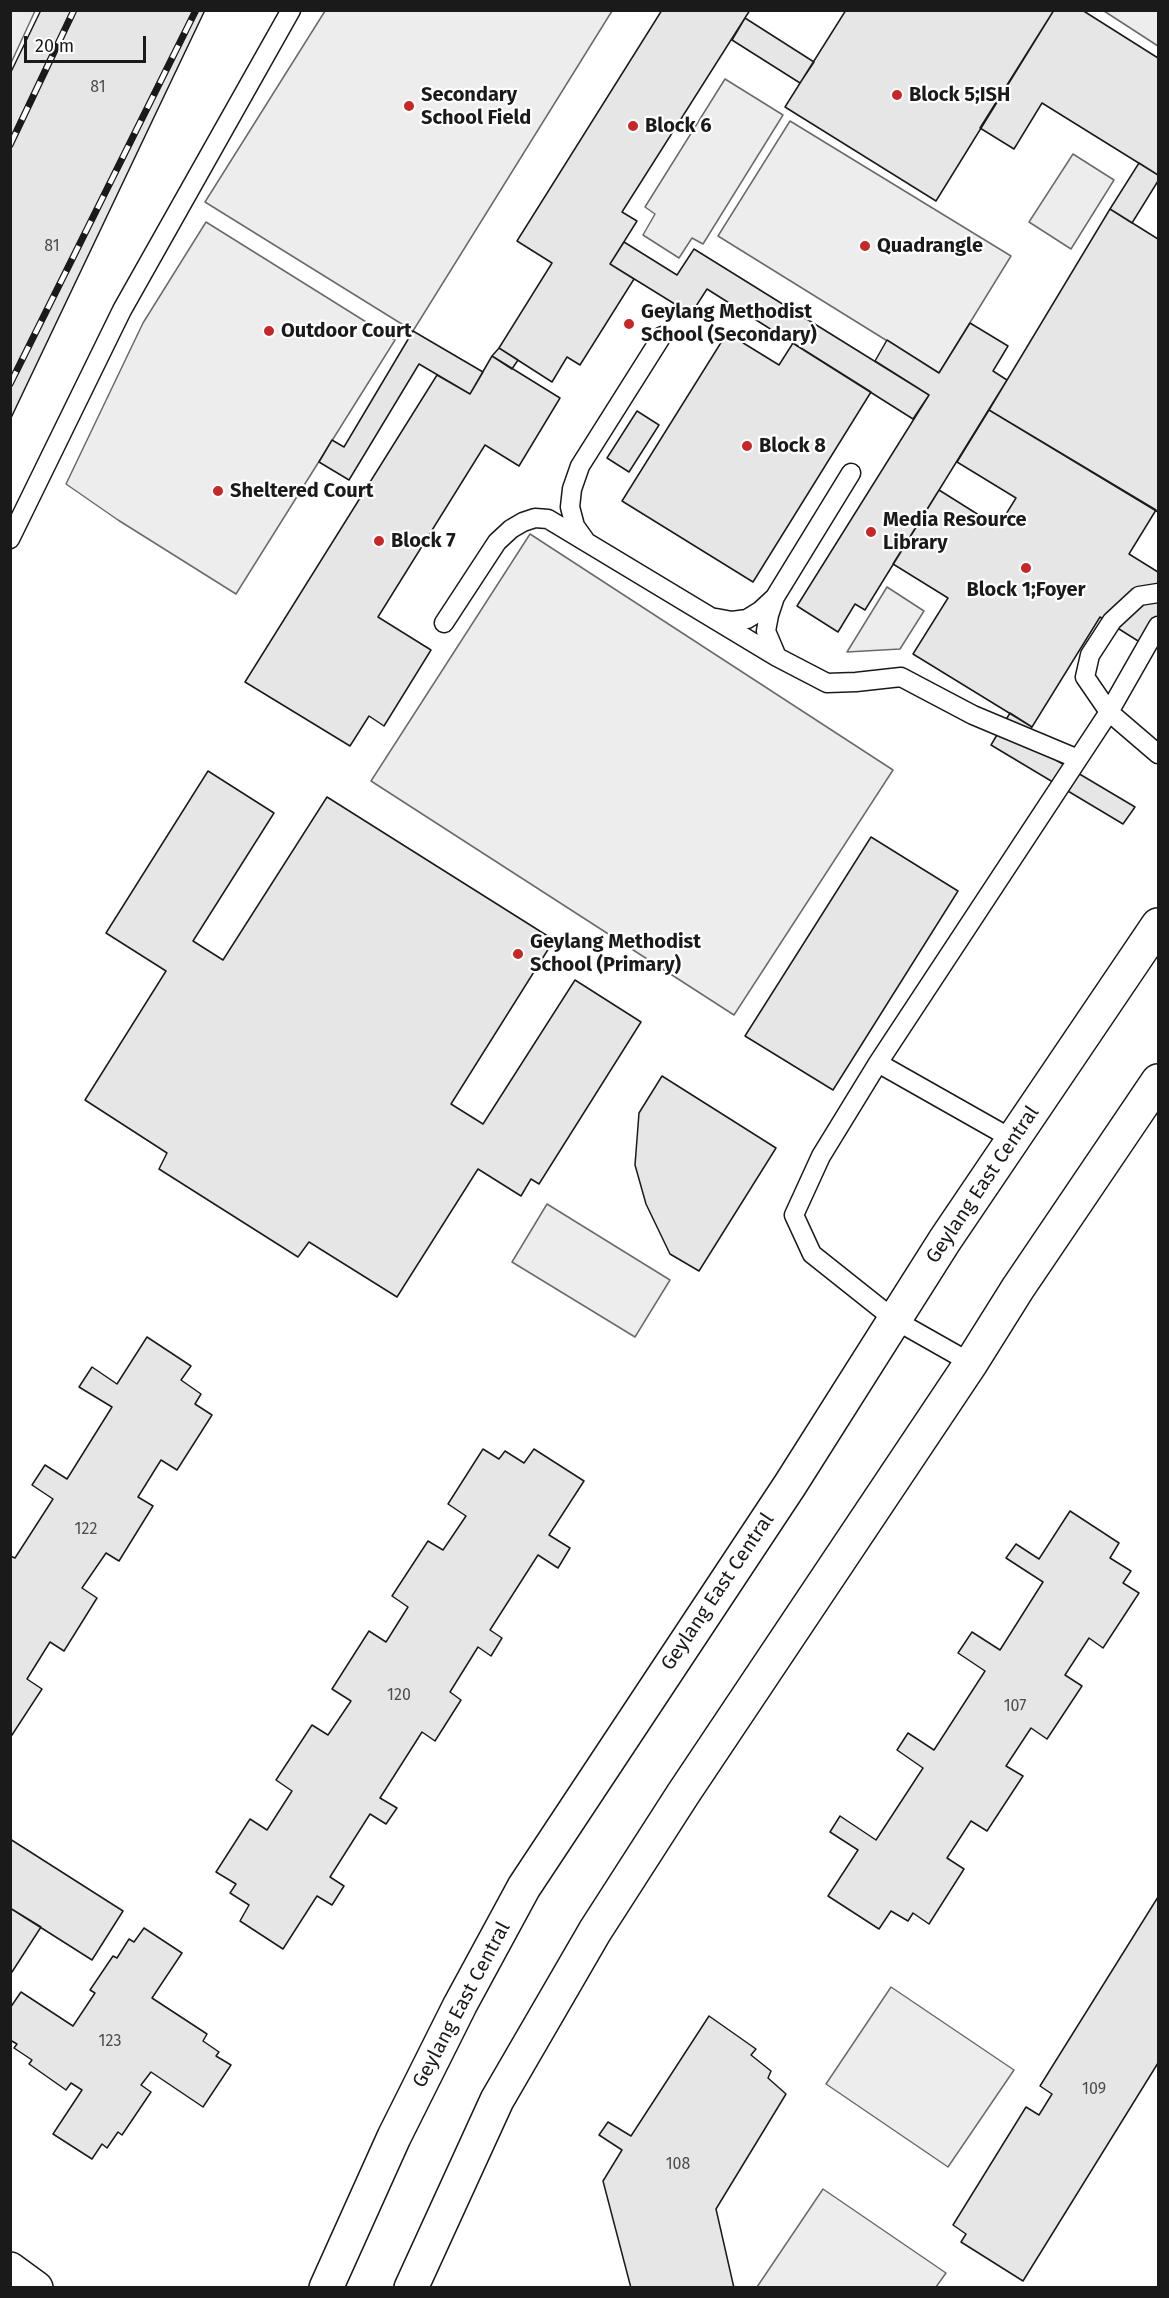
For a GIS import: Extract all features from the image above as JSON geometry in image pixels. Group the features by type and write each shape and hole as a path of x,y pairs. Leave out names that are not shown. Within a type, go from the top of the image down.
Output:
{"main road":[{"name":"Geylang East Central","path":"326,2288 399,2127 460,2005 524,1887 790,1485 945,1240 1158,925"},
{"path":"411,2288 497,2100 595,1931 676,1803 971,1363 1024,1278 1158,1081"},
{"path":"10,2270 36,2288"}],"lane":[{"path":"10,539 122,309 291,10"},
{"path":"586,542 575,526 570,507 572,489 580,466 662,336"},
{"path":"708,615 732,621 747,619 775,597 851,473"},
{"path":"444,623 497,542 523,522 535,518 548,519 777,657 827,683 901,677 973,716 1078,759"},
{"path":"1158,593 1139,596 1125,607 1102,634 1090,655 1085,677 1109,712 1158,754"},
{"path":"775,597 766,632 777,657"},
{"path":"971,1363 895,1320 812,1254 794,1215 821,1156 878,1063 1109,712 1158,626"},
{"path":"878,1063 1014,1140"}],"shaded area":[{"path":"10,11 35,11 11,63"},
{"name":"Secondary School Field","path":"325,11 612,11 413,331 205,202"},
{"path":"1104,11 1158,11 1158,46"},
{"path":"725,79 783,115 703,244 692,238 679,258 643,235 655,214 645,207"},
{"name":"Quadrangle","path":"790,121 1011,256 939,373 718,236"},
{"path":"1073,154 1114,180 1071,249 1029,222"},
{"path":"206,222 395,340 236,594 118,520 66,484 143,323"},
{"path":"530,534 893,770 734,1015 371,781"},
{"path":"887,587 924,611 900,649 847,652"},
{"path":"547,1204 670,1280 635,1337 512,1262"},
{"path":"891,1987 1014,2070 948,2167 826,2084"},
{"path":"823,2189 946,2273 936,2287 757,2287"}],"building":[{"path":"41,10 205,10 10,420 10,74"},
{"name":"Block 6","path":"662,10 750,10 622,212 637,221 610,264 634,279 580,365 567,357 552,382 499,348 552,263 517,241"},
{"name":"Block 5;ISH","path":"846,10 1054,10 936,201 785,107"},
{"path":"1054,10 1082,10 1158,58 1158,175 1042,103 1014,149 980,128"},
{"path":"745,18 814,62 800,83 732,40"},
{"path":"1139,163 1158,175 1158,181 1132,223 1110,209"},
{"path":"1110,209 1158,239 1158,512 989,410"},
{"path":"624,242 677,275 694,249 929,395 913,419 707,289 691,314 610,264"},
{"path":"970,323 1008,346 993,371 1007,380 865,610 855,604 838,632 797,606 929,395 875,361 887,340 939,373"},
{"path":"413,331 483,372 470,394 419,364 349,480 319,462 332,440 344,447"},
{"name":"Block 8","path":"727,333 779,365 793,343 871,392 753,582 622,501"},
{"path":"499,348 518,360 512,369 492,356"},
{"name":"Block 7","path":"492,356 560,398 519,466 485,445 378,617 431,650 384,726 369,716 350,746 245,682 437,375 470,394"},
{"name":"Block 1;Foyer","path":"989,410 1156,510 1129,554 1158,572 1158,626 1146,646 1100,617 1032,727 913,654 948,598 893,564 939,490 998,527 1016,498 957,462"},
{"path":"637,411 659,425 629,472 607,458"},
{"path":"1010,713 1032,727 1024,741 1135,807 1123,824 991,745"},
{"path":"208,771 274,813 193,941 223,960 327,797 554,940 451,1104 483,1124 575,980 641,1022 539,1184 531,1179 521,1196 478,1169 397,1297 309,1242 298,1257 159,1169 167,1153 85,1100 166,971 106,933"},
{"path":"871,837 958,891 833,1090 745,1036"},
{"path":"662,1076 776,1148 699,1271 670,1254 646,1204 635,1165 639,1113"},
{"path":"147,1337 191,1366 181,1380 201,1394 195,1404 212,1415 177,1470 161,1460 138,1497 153,1506 119,1561 106,1553 82,1588 97,1598 64,1651 50,1642 27,1679 42,1689 10,1738 10,1556 15,1558 53,1499 32,1485 45,1465 67,1479 112,1407 79,1387 92,1367 117,1384"},
{"path":"483,1449 499,1459 505,1451 524,1463 534,1449 584,1481 549,1535 570,1548 558,1568 538,1555 490,1630 502,1638 491,1656 478,1647 450,1692 461,1700 435,1741 422,1732 380,1798 397,1808 386,1824 370,1814 330,1877 344,1886 332,1905 317,1896 283,1949 240,1921 249,1905 230,1893 236,1884 216,1872 250,1819 267,1830 292,1791 276,1780 312,1725 328,1735 351,1701 332,1689 369,1631 386,1642 408,1607 392,1596 428,1541 443,1550 466,1516 448,1504"},
{"path":"1070,1511 1119,1543 1110,1558 1131,1571 1123,1583 1139,1593 1103,1648 1089,1638 1065,1675 1082,1686 1047,1739 1031,1728 1006,1766 1023,1776 987,1831 971,1821 947,1858 964,1869 929,1924 913,1913 908,1921 891,1911 879,1929 828,1896 858,1850 830,1832 840,1816 876,1840 923,1768 897,1750 908,1733 934,1750 985,1671 958,1653 972,1632 1000,1650 1043,1582 1006,1558 1016,1544 1039,1559"},
{"path":"10,1839 123,1911 92,1960 10,1908"},
{"path":"1158,1897 1158,2063 1023,2281 961,2242 966,2234 953,2225 1026,2107 1039,2115 1052,2094 1040,2086"},
{"path":"10,1908 41,1927 12,1972 10,1971"},
{"path":"144,1928 182,1953 152,1998 207,2034 203,2041 219,2052 216,2056 231,2065 203,2107 151,2072 141,2085 151,2092 122,2135 118,2132 107,2148 102,2144 92,2159 53,2134 82,2090 71,2083 66,2090 29,2064 32,2060 14,2048 17,2044 10,2040 10,2008 21,1992 73,2026 95,1993 90,1990 113,1956 117,1958 129,1939 134,1942"},
{"path":"709,2016 756,2049 751,2055 771,2071 768,2078 786,2094 716,2209 734,2288 631,2288 603,2181 622,2150 599,2135 608,2122 631,2136"}],"railway":[{"path":"10,145 74,10"},
{"path":"10,384 196,10"}],"place":[{"name":"Block 5;ISH","path":"897,95"},
{"name":"Secondary School Field","path":"409,106"},
{"name":"Block 6","path":"633,126"},
{"name":"Quadrangle","path":"865,246"},
{"name":"Geylang Methodist School (Secondary)","path":"629,324"},
{"name":"Outdoor Court","path":"269,331"},
{"name":"Block 8","path":"747,446"},
{"name":"Sheltered Court","path":"218,491"},
{"name":"Media Resource Library","path":"871,532"},
{"name":"Block 7","path":"379,541"},
{"name":"Block 1;Foyer","path":"1026,568"},
{"name":"Geylang Methodist School (Primary)","path":"518,954"}]}
